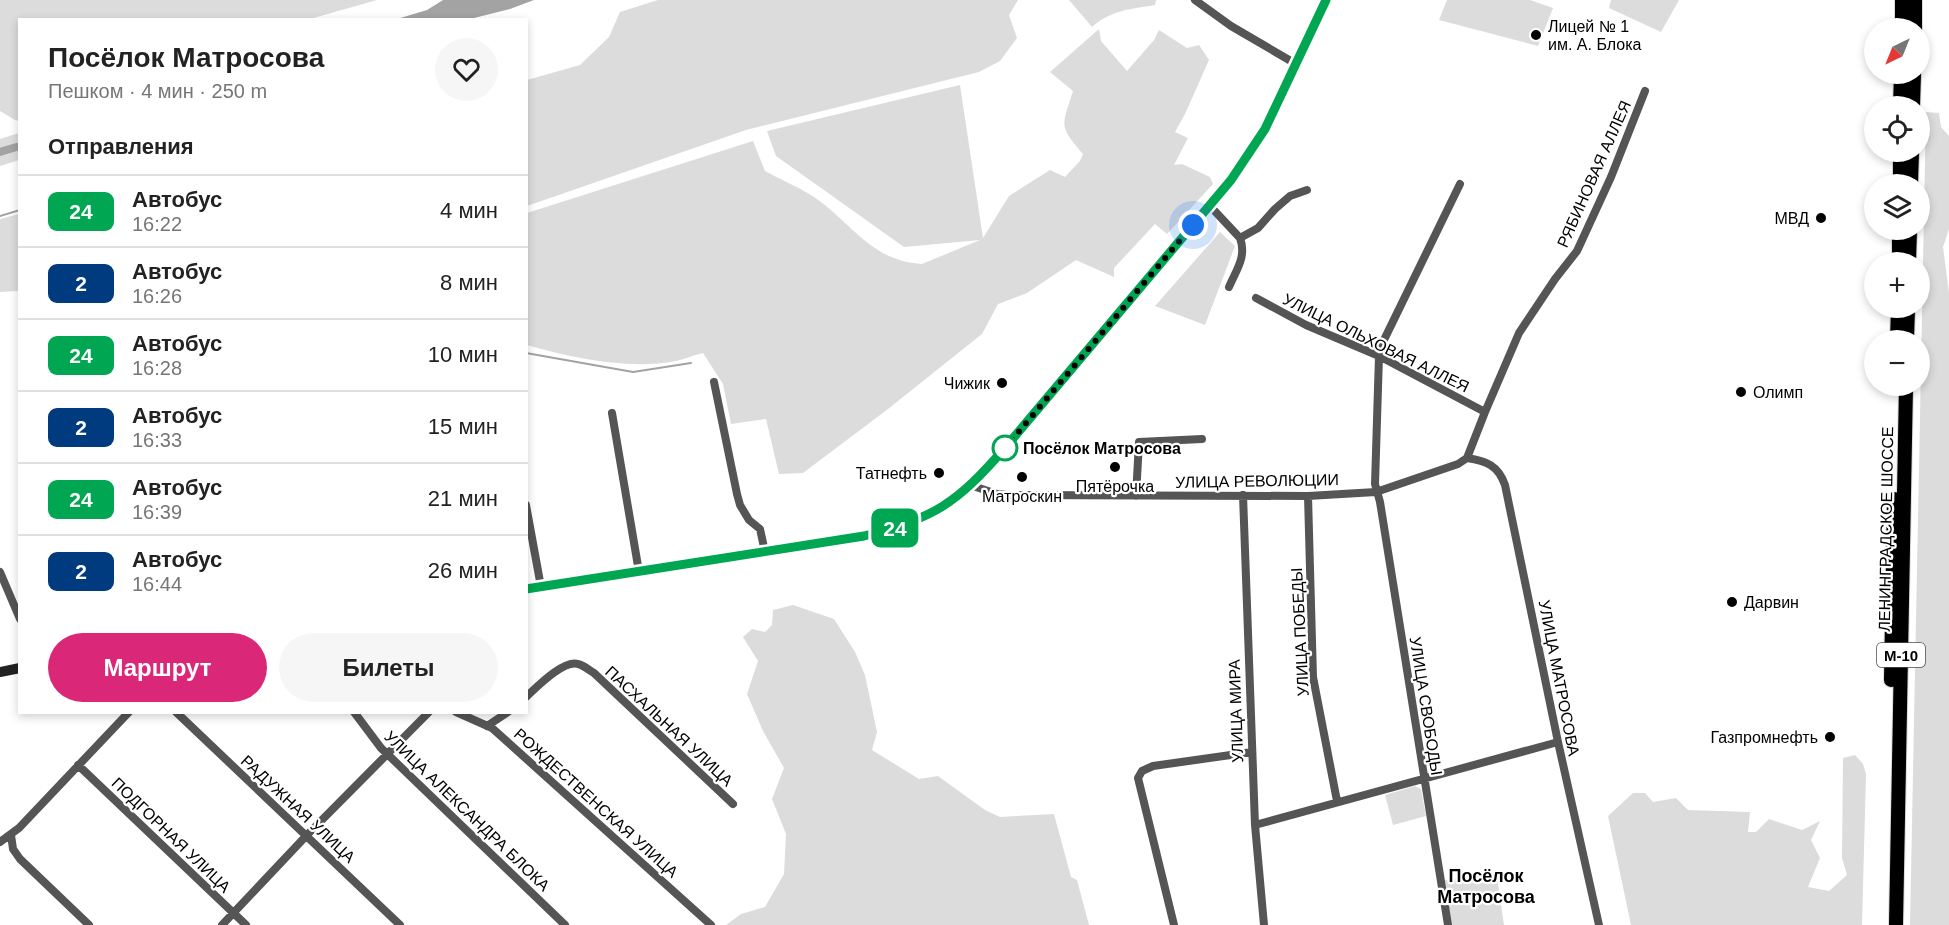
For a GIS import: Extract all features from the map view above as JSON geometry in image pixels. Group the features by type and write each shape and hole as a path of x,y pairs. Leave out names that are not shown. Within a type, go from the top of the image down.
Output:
{"highway":[{"path":"1902,0 1902,18"},
{"path":"1915,0 1915,18"},
{"name":"ЛЕНИНГРАДСКОЕ ШОССЕ","path":"1887,925 1896,396"},
{"name":"ЛЕНИНГРАДСКОЕ ШОССЕ","path":"1896,925 1906,396"}],"main road":[{"path":"528,589 864,536 905,525 943,507 970,485 1011,440 1210,206 1265,129 1326,0"},
{"path":"0,672 18,668"}],"street":[{"path":"1195,0 1231,26 1296,63"},
{"name":"РЯБИНОВАЯ АЛЛЕЯ","path":"1467,458 1519,333 1577,251 1611,177 1645,91"},
{"name":"УЛИЦА СВОБОДЫ","path":"1448,925 1380,502 1375,484 1379,356 1382,344 1460,184"},
{"path":"1240,238 1258,228 1283,201 1307,190"},
{"path":"1210,206 1240,238 1244,248 1243,256 1229,287"},
{"name":"УЛИЦА ОЛЬХОВАЯ АЛЛЕЯ","path":"1256,298 1306,325 1379,356 1485,412"},
{"path":"714,382 740,505 749,520 760,528 765,552"},
{"path":"612,414 639,572"},
{"path":"1136,496 1139,442 1202,439"},
{"name":"УЛИЦА РЕВОЛЮЦИИ","path":"970,485 997,494 1008,495 1308,496 1376,492 1458,464 1467,458"},
{"name":"УЛИЦА МАТРОСОВА","path":"1467,458 1482,460 1495,467 1501,474 1505,485 1558,742 1599,925"},
{"name":"УЛИЦА МИРА","path":"1243,495 1255,825 1264,925"},
{"name":"УЛИЦА ПОБЕДЫ","path":"1308,496 1313,677 1337,801"},
{"path":"528,517 541,587"},
{"path":"0,572 18,614"},
{"name":"ПАСХАЛЬНАЯ УЛИЦА","path":"528,695 561,667 568,664 579,664 594,673 733,804"},
{"path":"0,842 11,835 127,714"},
{"name":"РАДУЖНАЯ УЛИЦА","path":"178,714 400,925"},
{"name":"УЛИЦА АЛЕКСАНДРА БЛОКА","path":"356,714 387,754 565,925"},
{"path":"222,925 427,714"},
{"name":"РОЖДЕСТВЕНСКАЯ УЛИЦА","path":"460,714 487,726 503,737 711,925"},
{"path":"487,726 505,714"},
{"path":"1255,825 1558,742"},
{"path":"1174,925 1138,778 1142,771 1153,766 1252,752"},
{"name":"ПОДГОРНАЯ УЛИЦА","path":"78,765 246,925"},
{"path":"11,835 13,849 20,859 89,925"}],"shaded area":[{"path":"0,0 377,0 314,18 18,18 18,121 0,111"},
{"path":"443,0 534,0 474,18 400,18 427,10"},
{"path":"658,0 1018,0 1009,15 1017,38 1000,61 979,72 746,130 528,206 528,80 580,65 609,37 620,12"},
{"path":"1069,0 1156,0 1155,5 1114,14 1092,27"},
{"path":"1447,0 1530,0 1553,8 1538,46 1439,20"},
{"path":"1611,0 1679,0 1661,32 1609,8"},
{"path":"1099,29 1101,41 1127,71 1154,40 1159,30 1187,48 1199,45 1209,60 1175,132 1188,138 1174,165 1182,164 1210,177 1213,184 1167,234 1155,224 1114,268 1114,277 1076,260 1027,293 998,304 982,334 803,473 779,474 766,419 731,424 723,384 703,353 676,361 639,364 582,358 528,345 528,213 753,141 765,171 814,197 875,248 889,256 922,264 980,240 904,247 776,156 767,131 960,85 983,238 1009,196 1050,170 1065,177 1080,161 1083,154 1069,137 1064,125 1073,91 1050,72"},
{"path":"1930,112 1939,113 1941,127 1949,136 1949,229 1943,247 1949,293 1949,925 1910,925 1920,396 1930,396 1930,330 1922,330 1922,318 1930,318 1930,252 1923,252 1923,240 1930,240 1930,174 1925,174 1925,162 1930,162"},
{"path":"18,133 18,160 0,166 0,139"},
{"path":"18,214 18,291 0,292 0,219"},
{"path":"1220,232 1235,246 1205,325 1155,306"},
{"path":"793,605 834,619 855,652 865,675 877,732 872,750 919,779 938,776 985,810 1000,817 1054,814 1071,877 1077,880 1089,925 726,925 741,914 765,907 784,874 786,834 772,799 784,768 763,731 747,694 758,661 743,637 752,629 765,632 772,625 773,610"},
{"path":"1855,755 1863,764 1866,774 1862,925 1631,925 1608,816 1633,793 1645,793 1653,802 1676,798 1688,810 1750,812 1748,832 1756,832 1769,819 1802,830 1820,821 1811,840 1820,858 1808,887 1829,891 1847,875 1842,858 1843,758"},
{"path":"1415,786 1421,789 1426,816 1393,825 1385,795"},
{"path":"1492,873 1497,876 1504,925 1451,925 1445,880"}],"waterway":[{"path":"0,152 18,147"},
{"path":"0,216 18,211"},
{"path":"528,353 633,372 691,363"}],"bus line":[{"name":"24","path":"528,589 864,536 917,521 951,502 1004,449 1231,180 1265,129 1326,0"}],"place":[{"name":"Лицей № 1 им. А. Блока","path":"1536,35"},
{"name":"МВД","path":"1821,218"},
{"name":"Чижик","path":"1002,383"},
{"name":"Олимп","path":"1741,392"},
{"name":"Посёлок Матросова","path":"1005,448"},
{"name":"Пятёрочка","path":"1115,467"},
{"name":"Татнефть","path":"939,473"},
{"name":"Матроскин","path":"1022,477"},
{"name":"Дарвин","path":"1732,602"},
{"name":"Газпромнефть","path":"1830,737"}],"district":[{"name":"Посёлок Матросова","path":"1486,886"}],"route":[{"path":"1005,448 1193,225"}]}
